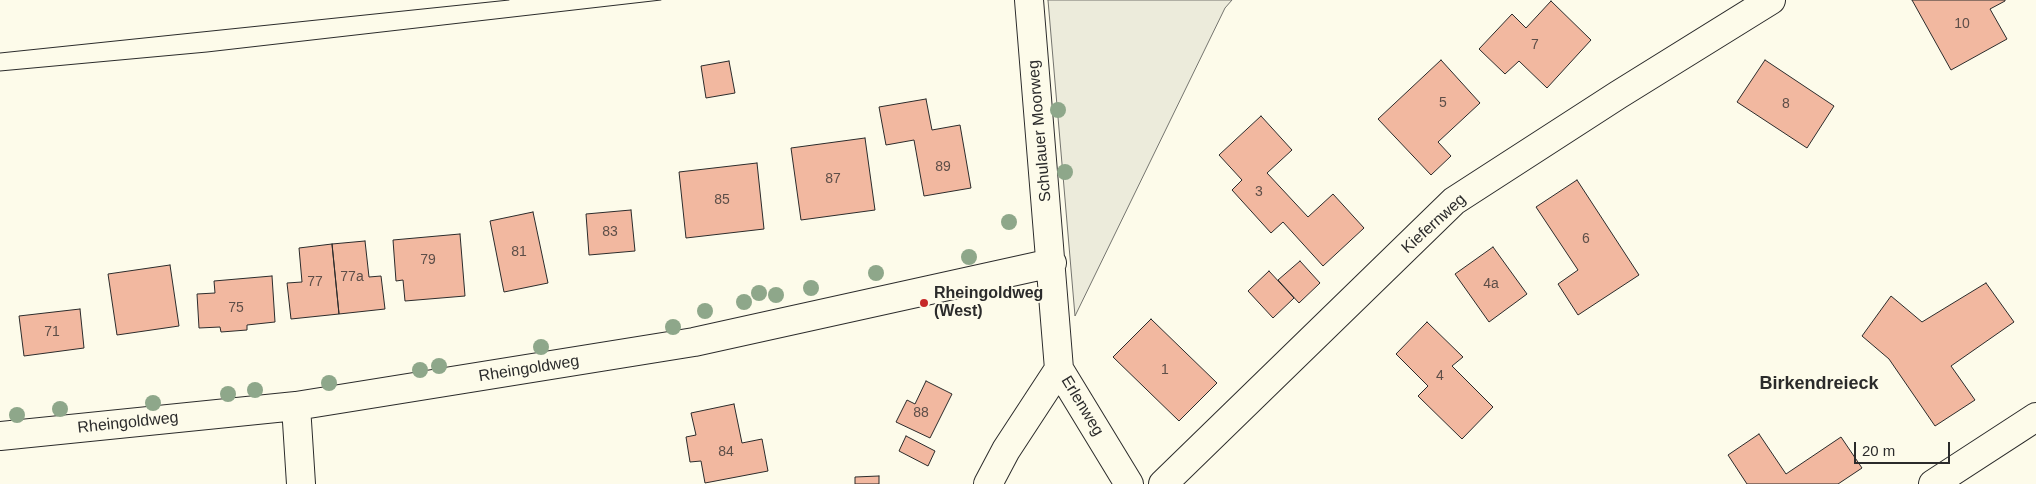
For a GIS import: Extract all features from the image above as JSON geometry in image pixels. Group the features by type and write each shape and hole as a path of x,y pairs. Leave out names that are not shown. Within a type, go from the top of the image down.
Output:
{"street":[{"name":"Kiefernweg","path":"1163,484 1454,201 1770,0"},
{"name":"Schulauer Moorweg","path":"1029,3 1052,262"},
{"name":"Erlenweg","path":"1052,262 1059,369 1129,484"},
{"name":"Rheingoldweg","path":"0,436 296,406 694,342 1052,262"},
{"path":"988,484 1006,450 1059,369"},
{"path":"296,406 301,484"},
{"path":"1933,484 2036,417"}],"shaded area":[{"path":"1048,0 1232,0 1225,8 1075,316"}],"building":[{"path":"1912,0 2005,0 1990,9 2007,39 1951,70"},
{"path":"1551,1 1591,40 1547,88 1519,61 1505,74 1479,49 1512,14 1526,28"},
{"path":"1441,60 1480,103 1438,142 1451,156 1431,175 1378,119"},
{"path":"1765,60 1834,106 1807,148 1737,102"},
{"path":"729,61 735,93 706,98 701,66"},
{"path":"926,99 932,130 960,125 971,188 924,196 914,140 886,145 879,107"},
{"path":"1261,116 1292,150 1267,173 1308,217 1333,194 1364,228 1323,266 1283,222 1271,233 1232,190 1242,180 1219,155"},
{"path":"865,138 875,210 801,220 791,148"},
{"path":"757,163 764,229 686,238 679,172"},
{"path":"1577,180 1639,275 1578,315 1558,284 1578,270 1536,207"},
{"path":"631,210 635,251 589,255 586,214"},
{"path":"533,212 548,283 504,292 490,221"},
{"path":"460,234 465,296 405,301 403,280 396,281 393,240"},
{"path":"365,241 369,277 381,276 385,309 339,314 332,244"},
{"path":"332,244 339,314 291,319 287,283 302,282 299,248"},
{"path":"1493,247 1527,294 1489,322 1455,274"},
{"path":"1300,261 1320,283 1299,303 1278,280"},
{"path":"170,265 179,326 117,335 108,274"},
{"path":"1269,271 1294,298 1273,318 1248,291"},
{"path":"272,276 275,322 247,325 247,330 221,332 220,327 199,328 197,294 215,293 214,281"},
{"path":"1986,283 2014,322 1951,366 1975,400 1935,426 1889,359 1862,336 1891,296 1922,322"},
{"path":"80,309 84,348 24,356 19,316"},
{"path":"1151,319 1217,383 1179,421 1113,357"},
{"path":"1427,322 1463,357 1452,366 1493,407 1462,439 1418,396 1428,386 1396,354"},
{"path":"926,381 952,394 930,438 896,422 907,400 915,404"},
{"path":"734,404 742,443 762,439 768,471 705,483 701,461 690,462 686,437 696,435 691,413"},
{"path":"1759,434 1786,474 1841,437 1862,468 1838,484 1747,484 1728,455"},
{"path":"906,436 935,451 928,466 899,451"},
{"path":"879,476 879,484 855,484 855,477"}],"tram line":[{"path":"0,53 509,0"},
{"path":"0,71 207,52 661,0"}],"place":[{"name":"Rheingoldweg (West)","path":"924,303"}],"district":[{"name":"Birkendreieck","path":"1819,384"}]}
